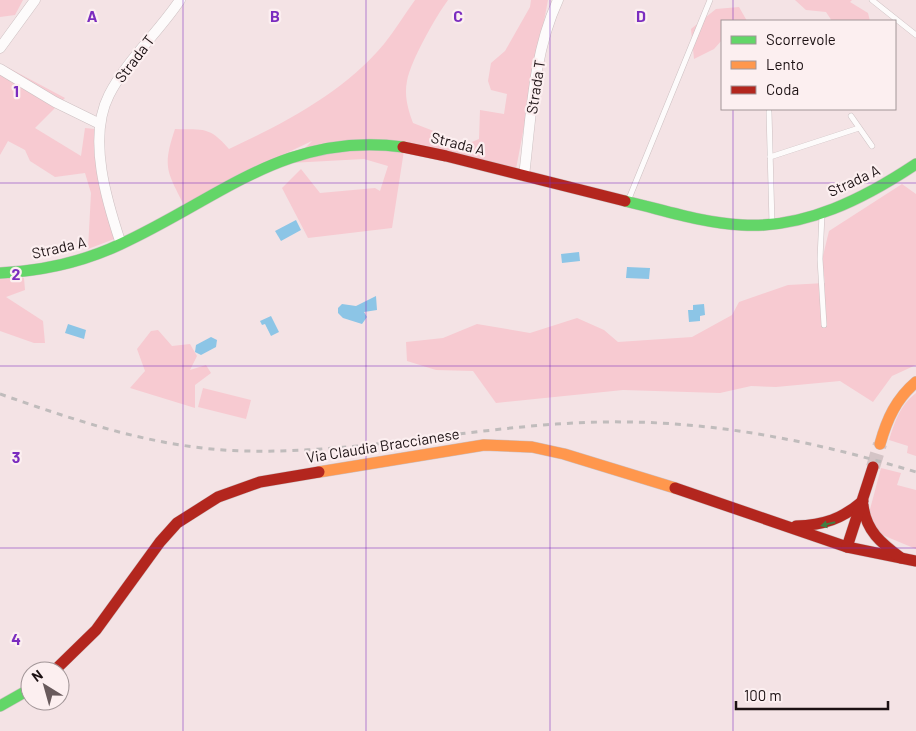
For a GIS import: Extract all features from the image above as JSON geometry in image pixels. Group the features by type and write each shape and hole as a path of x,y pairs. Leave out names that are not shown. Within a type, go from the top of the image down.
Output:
{"street":[{"path":"0,48 35,0"},
{"name":"Strada T","path":"122,244 107,194 102,161 100,124 107,101 118,80 180,0"},
{"name":"Strada T","path":"524,176 534,92 543,45 558,0"},
{"path":"0,70 55,102 100,124"},
{"name":"Strada A","path":"0,273 59,266 89,258 122,244 253,170 288,157 326,148 371,144 401,146 718,223 750,226 772,224 823,211 867,193 916,164"},
{"path":"880,444 894,405 904,391 916,382"},
{"name":"Via Claudia Braccianese","path":"64,661 96,630 160,542 177,522 218,497 260,482 484,445 532,447 606,466 847,548 916,561"},
{"path":"847,548 873,467"},
{"path":"786,526 820,526 836,522 863,501"},
{"path":"863,501 864,518 871,533 903,560"},
{"path":"0,706 20,694"}],"lane":[{"path":"628,202 710,0"},
{"path":"872,0 916,35"},
{"path":"769,112 772,224"},
{"path":"851,116 872,146"},
{"path":"770,157 859,128"},
{"path":"823,211 820,268 824,325"}],"shaded area":[{"path":"0,0 23,0 15,15 0,17"},
{"path":"415,0 448,0 424,39 409,72 406,97 413,123 467,144 479,139 480,110 504,114 507,94 491,90 488,81 491,63 505,51 530,7 531,0 548,0 516,169 405,144 392,228 308,238 282,188 301,169 320,193 375,188 380,191 388,166 364,159 290,163 312,141 215,187 185,207 168,169 169,153 175,129 193,129 211,133 229,149 292,117 351,77 368,61 384,44"},
{"path":"795,0 852,0 850,2 868,13 870,20 831,20 826,12 806,10"},
{"path":"739,7 746,20 721,20 721,41 714,49 694,59 691,29 716,9"},
{"path":"7,67 65,98 35,128 81,156 85,128 95,129 117,238 88,249 91,193 85,173 55,177 30,161 25,150 8,141 0,155 0,70"},
{"path":"902,184 916,194 916,365 892,376 873,402 840,381 776,387 751,386 720,393 623,390 496,403 473,371 436,370 407,361 406,342 443,338 477,324 530,333 577,318 604,330 618,342 692,337 732,315 739,302 788,285 825,283 822,260 829,231"},
{"path":"0,276 24,278 25,290 6,297 43,321 45,343 34,343 0,331"},
{"path":"158,330 172,346 190,344 197,356 190,370 206,365 211,373 195,385 195,408 130,388 145,371 137,349 151,331"},
{"path":"203,388 251,400 246,419 198,407"},
{"path":"916,393 916,456 907,453 908,446 889,440 902,408"},
{"path":"881,468 901,473 897,485 916,490 916,549 880,534 869,513"}],"water":[{"path":"296,220 301,230 281,241 275,231"},
{"path":"579,252 580,261 562,263 561,254"},
{"path":"627,267 650,268 649,279 626,278"},
{"path":"376,296 377,310 364,312 367,317 362,324 343,318 338,313 338,308 342,304 356,306"},
{"path":"704,304 705,315 700,316 700,321 689,322 688,310 693,310 693,305"},
{"path":"271,316 279,332 271,336 265,324 262,325 260,321"},
{"path":"68,324 86,330 84,339 65,333"},
{"path":"211,337 217,340 216,347 201,355 195,352 196,345"}],"tunnel":[{"path":"873,467 880,444"}],"railway":[{"path":"0,394 120,432 182,445 213,449 290,451 379,444 558,424 643,422 723,429 801,442 916,472"}],"traffic: fast":[{"path":"0,273 31,270 77,261 92,256 156,226 222,189 288,159 323,149 361,145 403,147"},
{"path":"625,201 683,216 727,224 765,225 789,222 834,209 876,188 916,164"},
{"path":"0,706 20,695"}],"traffic: slow":[{"path":"880,444 893,410 903,395 916,382"},
{"path":"319,472 484,445 532,447 564,454 675,488"}],"traffic: jam":[{"path":"403,147 625,201"},
{"path":"847,547 873,467"},
{"path":"64,661 96,630 160,542 177,523 218,497 260,482 319,472"},
{"path":"675,488 847,547 916,561"},
{"path":"796,526 832,520 840,517 863,501"},
{"path":"863,505 867,522 876,536 901,558"}]}
